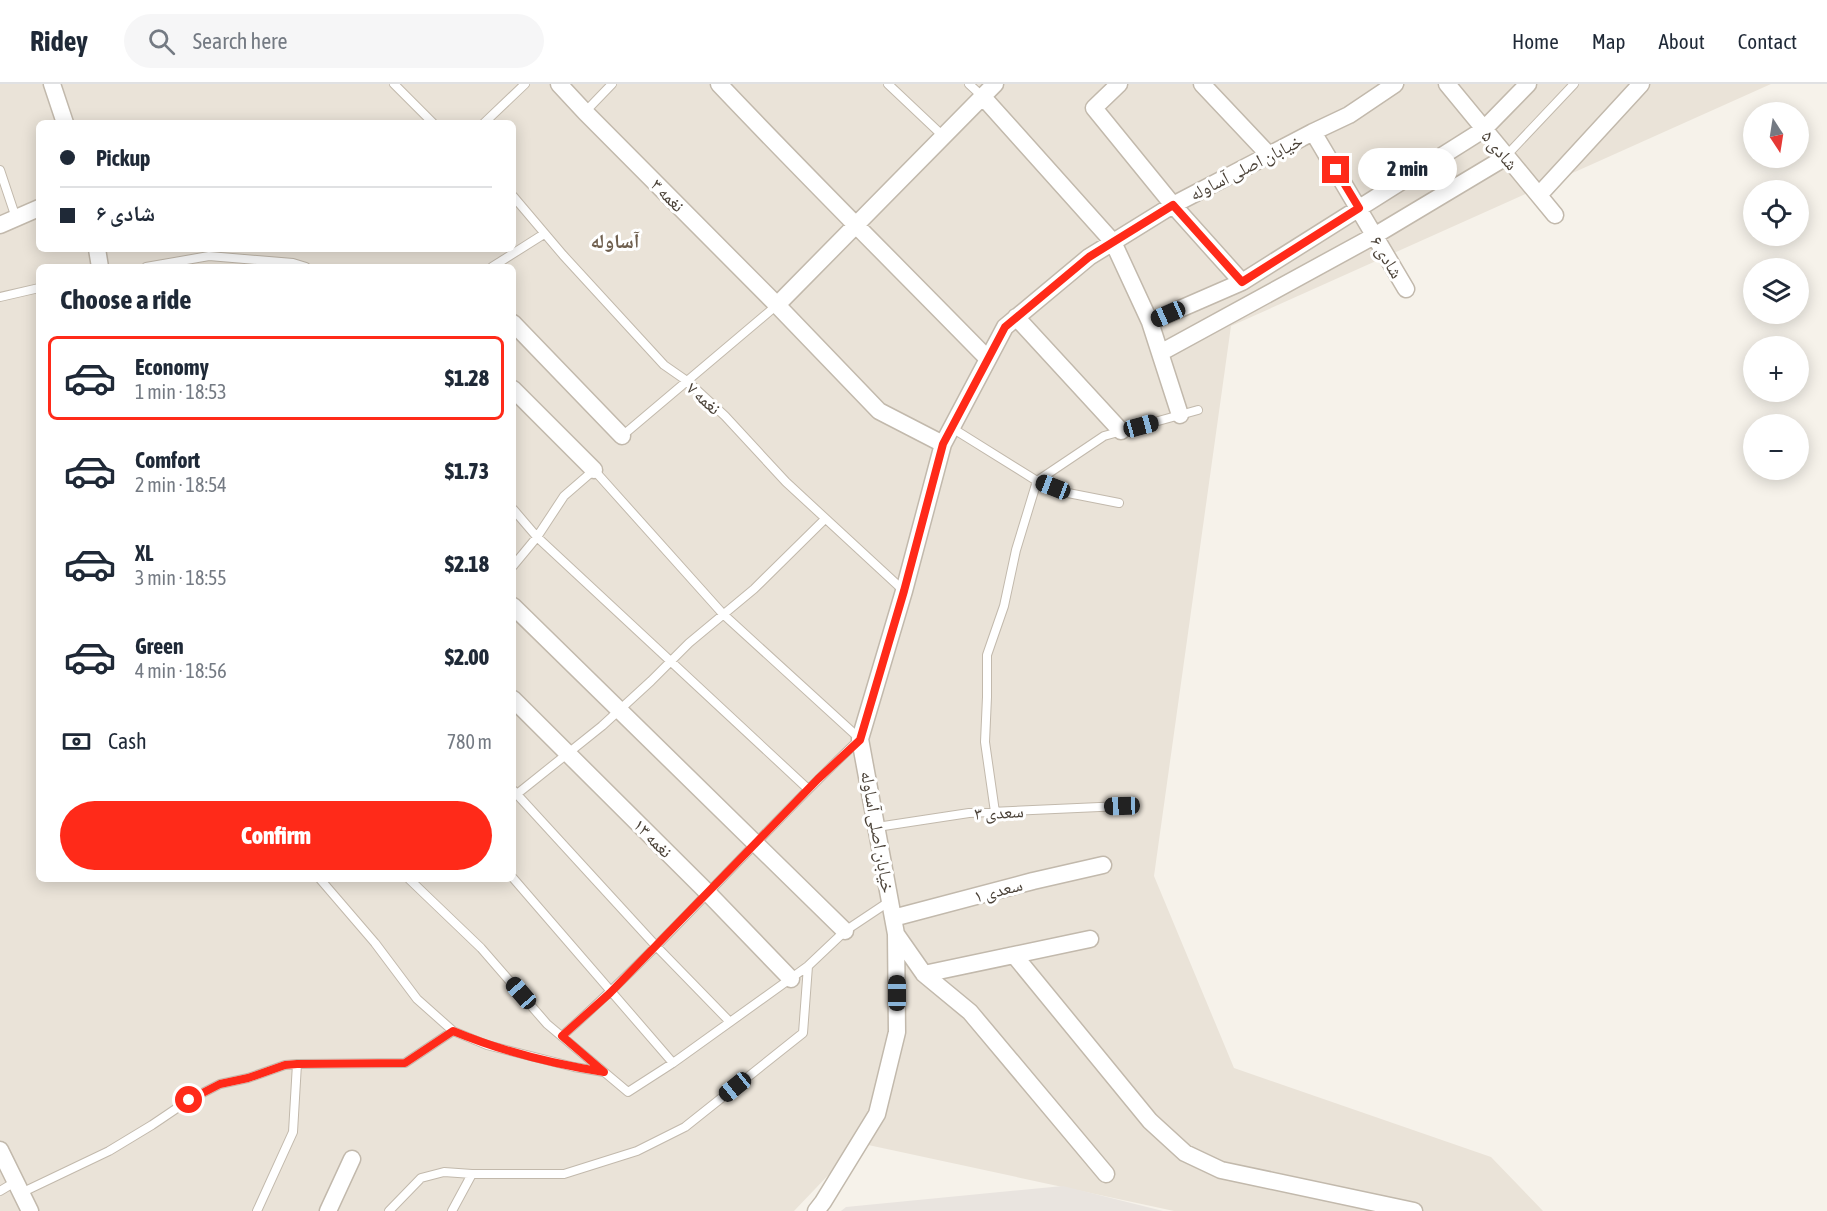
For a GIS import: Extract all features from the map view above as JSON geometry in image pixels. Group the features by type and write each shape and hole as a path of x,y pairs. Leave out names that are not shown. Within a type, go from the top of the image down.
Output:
{"street":[{"path":"52,84 64,120"},
{"name":"نغمه ۳","path":"559,84 777,305"},
{"path":"718,84 988,359"},
{"path":"943,444 879,411 777,305 995,84"},
{"path":"1119,84 1094,108 1173,205 1242,282"},
{"path":"1202,84 1269,155"},
{"name":"خیابان اصلی آساوله","path":"816,1211 824,1202 877,1114 897,1032 895,926 860,740 904,591 943,444 1005,327 1089,257 1173,205 1349,115 1395,84"},
{"name":"شادی ۵","path":"1447,84 1555,215"},
{"path":"1150,322 1242,282 1484,130 1528,84"},
{"path":"1539,195 1641,84"},
{"path":"983,97 1113,242 1150,322 1180,415"},
{"name":"شادی ۶","path":"1313,132 1406,289"},
{"path":"1160,353 1374,236 1506,157"},
{"path":"0,225 36,209"},
{"path":"1016,317 1121,431"},
{"path":"516,326 622,436"},
{"path":"516,392 594,470"},
{"path":"516,609 845,931"},
{"name":"نغمه ۱۳","path":"516,702 791,979"},
{"name":"سعدی ۱","path":"895,926 1033,881 1103,866"},
{"path":"895,926 924,974 970,1012 1107,1174"},
{"path":"924,974 1090,939"},
{"path":"1014,955 1150,1121 1185,1153 1221,1170 1414,1211"},
{"path":"0,1150 30,1211"},
{"path":"328,1211 352,1159"}],"lane":[{"path":"394,84 430,120"},
{"path":"487,120 525,84"},
{"path":"585,112 612,84"},
{"path":"888,84 943,136"},
{"path":"969,84 983,97"},
{"path":"1506,157 1574,84"},
{"path":"0,170 16,218"},
{"name":"نغمه ۷","path":"516,200 544,234 664,365 687,381 725,416 786,482 904,591"},
{"path":"516,252 544,234"},
{"path":"497,264 516,252"},
{"path":"209,256 213,264"},
{"path":"163,264 209,256 296,264"},
{"path":"0,297 36,289"},
{"path":"622,436 777,305"},
{"path":"995,812 985,742 987,655 1004,606 1016,550 1037,481 1104,436 1198,410"},
{"path":"952,428 1037,481 1068,493 1119,503"},
{"path":"516,562 537,537 564,496 594,470 723,614 860,740 808,789 610,993 562,1036"},
{"path":"516,512 537,537 808,789"},
{"path":"516,790 568,753 619,710 689,643 753,589 825,519"},
{"path":"516,792 656,946 730,1022"},
{"name":"سعدی ۳","path":"877,826 969,813 1122,806"},
{"path":"324,882 375,943 417,999 453,1031 487,1045 574,1067 604,1072"},
{"path":"412,882 481,948 547,1024 628,1092 673,1064 791,979 845,931 890,900"},
{"path":"516,882 673,1064"},
{"path":"388,1211 421,1178 444,1172 564,1174 637,1151 685,1127 803,1033 808,966"},
{"path":"0,1191 18,1187 109,1150 189,1100 220,1084 248,1078 285,1065 405,1063 453,1031"},
{"path":"257,1211 293,1132 297,1064"},
{"path":"452,1211 472,1174"}],"shaded area":[{"name":"آساوله","path":"0,84 1771,84 1231,326 1154,876 1234,1068 1491,1157 1543,1211 1174,1211 859,1143 794,1211 0,1211"},
{"path":"1063,1186 1163,1211 841,1211 846,1207"}],"district":[{"name":"آساوله","path":"615,240"}],"route":[{"path":"189,1100 220,1084 248,1078 285,1065 405,1063 453,1031 487,1045 574,1067 604,1072 562,1036 610,993 818,779 860,740 904,591 943,444 1005,327 1089,257 1173,205 1242,282 1359,208 1336,170"}]}
